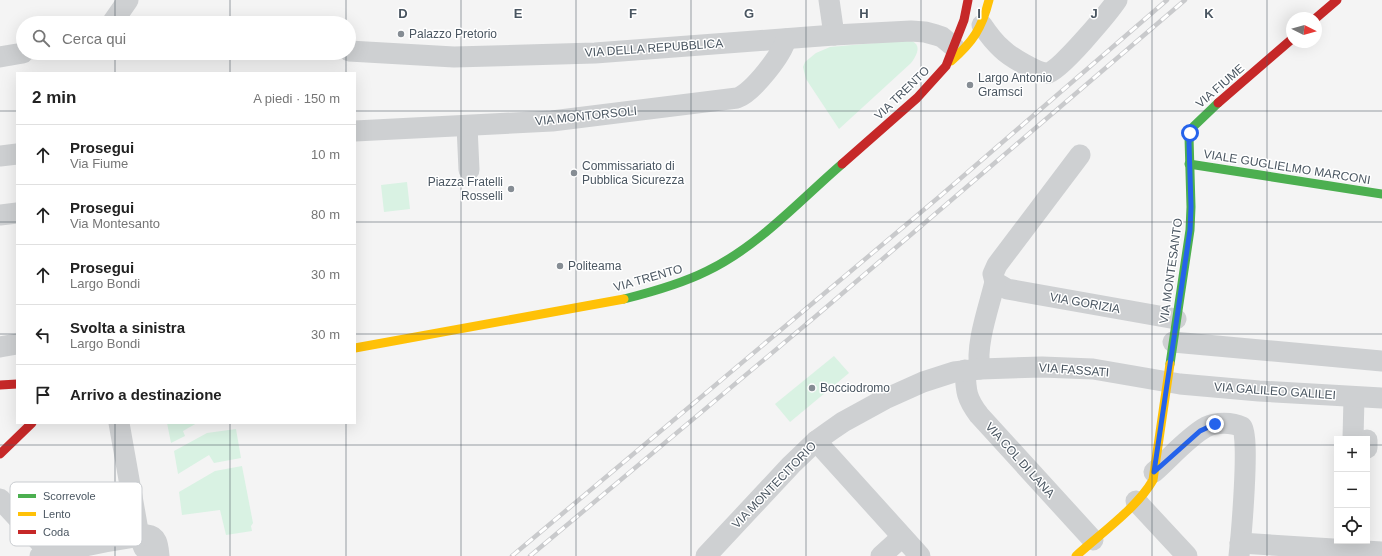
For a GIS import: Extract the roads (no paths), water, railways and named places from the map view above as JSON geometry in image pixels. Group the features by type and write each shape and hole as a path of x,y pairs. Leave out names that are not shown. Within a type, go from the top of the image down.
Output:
{"main road":[{"path":"946,66 964,20 968,0"},
{"path":"946,66 968,47 982,25 989,0"},
{"path":"1322,13 1337,0"},
{"name":"VIA FIUME","path":"1189,164 1189,137 1191,130 1198,121 1286,44"},
{"name":"VIA TRENTO","path":"356,348 588,306 656,290 684,281 702,273 736,253 782,218 928,88 946,66"},
{"name":"VIALE GUGLIELMO MARCONI","path":"1189,164 1382,194"},
{"name":"VIA MONTESANTO","path":"1076,556 1136,501 1150,486 1154,472 1190,230 1191,202 1189,164"},
{"path":"0,385 16,384"},
{"path":"0,454 31,424"}],"street":[{"path":"117,16 128,0"},
{"path":"829,0 834,35"},
{"path":"982,25 995,43 1006,53 1041,72 1050,73 1056,69 1090,34 1117,0"},
{"name":"VIA DELLA REPUBBLICA","path":"356,51 433,57 595,53 834,35 911,31 925,32 942,37 954,47"},
{"name":"VIA MONTORSOLI","path":"356,131 466,126 566,119 737,98 749,91 774,62 782,52 786,39"},
{"path":"0,57 16,54"},
{"path":"466,126 469,170"},
{"path":"0,156 16,154"},
{"path":"973,370 979,359 980,348 995,282 993,274 998,264 1080,155"},
{"path":"0,215 16,213"},
{"name":"VIA GORIZIA","path":"995,282 1007,289 1176,319"},
{"path":"1173,342 1382,361"},
{"path":"0,346 16,344"},
{"name":"VIA FASSATI","path":"973,370 1042,367 1093,369 1168,382"},
{"name":"VIA MONTECITORIO","path":"706,556 791,465 816,441 843,422 886,399 923,382 946,374 973,370"},
{"name":"VIA COL DI LANA","path":"973,370 967,395 979,415 1093,540"},
{"name":"VIA GALILEO GALILEI","path":"1168,382 1239,389 1382,398"},
{"path":"1353,436 1354,397"},
{"path":"119,424 129,482"},
{"path":"1154,472 1205,427 1215,424 1235,424 1244,430 1245,438 1240,550 1382,552"},
{"path":"816,441 920,556"},
{"path":"0,499 10,511"},
{"path":"1136,501 1187,556"},
{"path":"142,536 150,536 156,539 159,556"},
{"path":"881,556 902,536"},
{"path":"142,545 146,556"},
{"path":"38,546 45,554 87,546"}],"railway":[{"path":"512,556 939,197 1167,0"},
{"path":"530,556 816,316 1185,0"}],"place":[{"name":"Palazzo Pretorio","path":"401,34"},
{"name":"Largo Antonio Gramsci","path":"970,85"},
{"name":"Commissariato di Pubblica Sicurezza","path":"574,173"},
{"name":"Piazza Fratelli Rosselli","path":"511,189"},
{"name":"Politeama","path":"560,266"},
{"name":"Bocciodromo","path":"812,388"}]}
